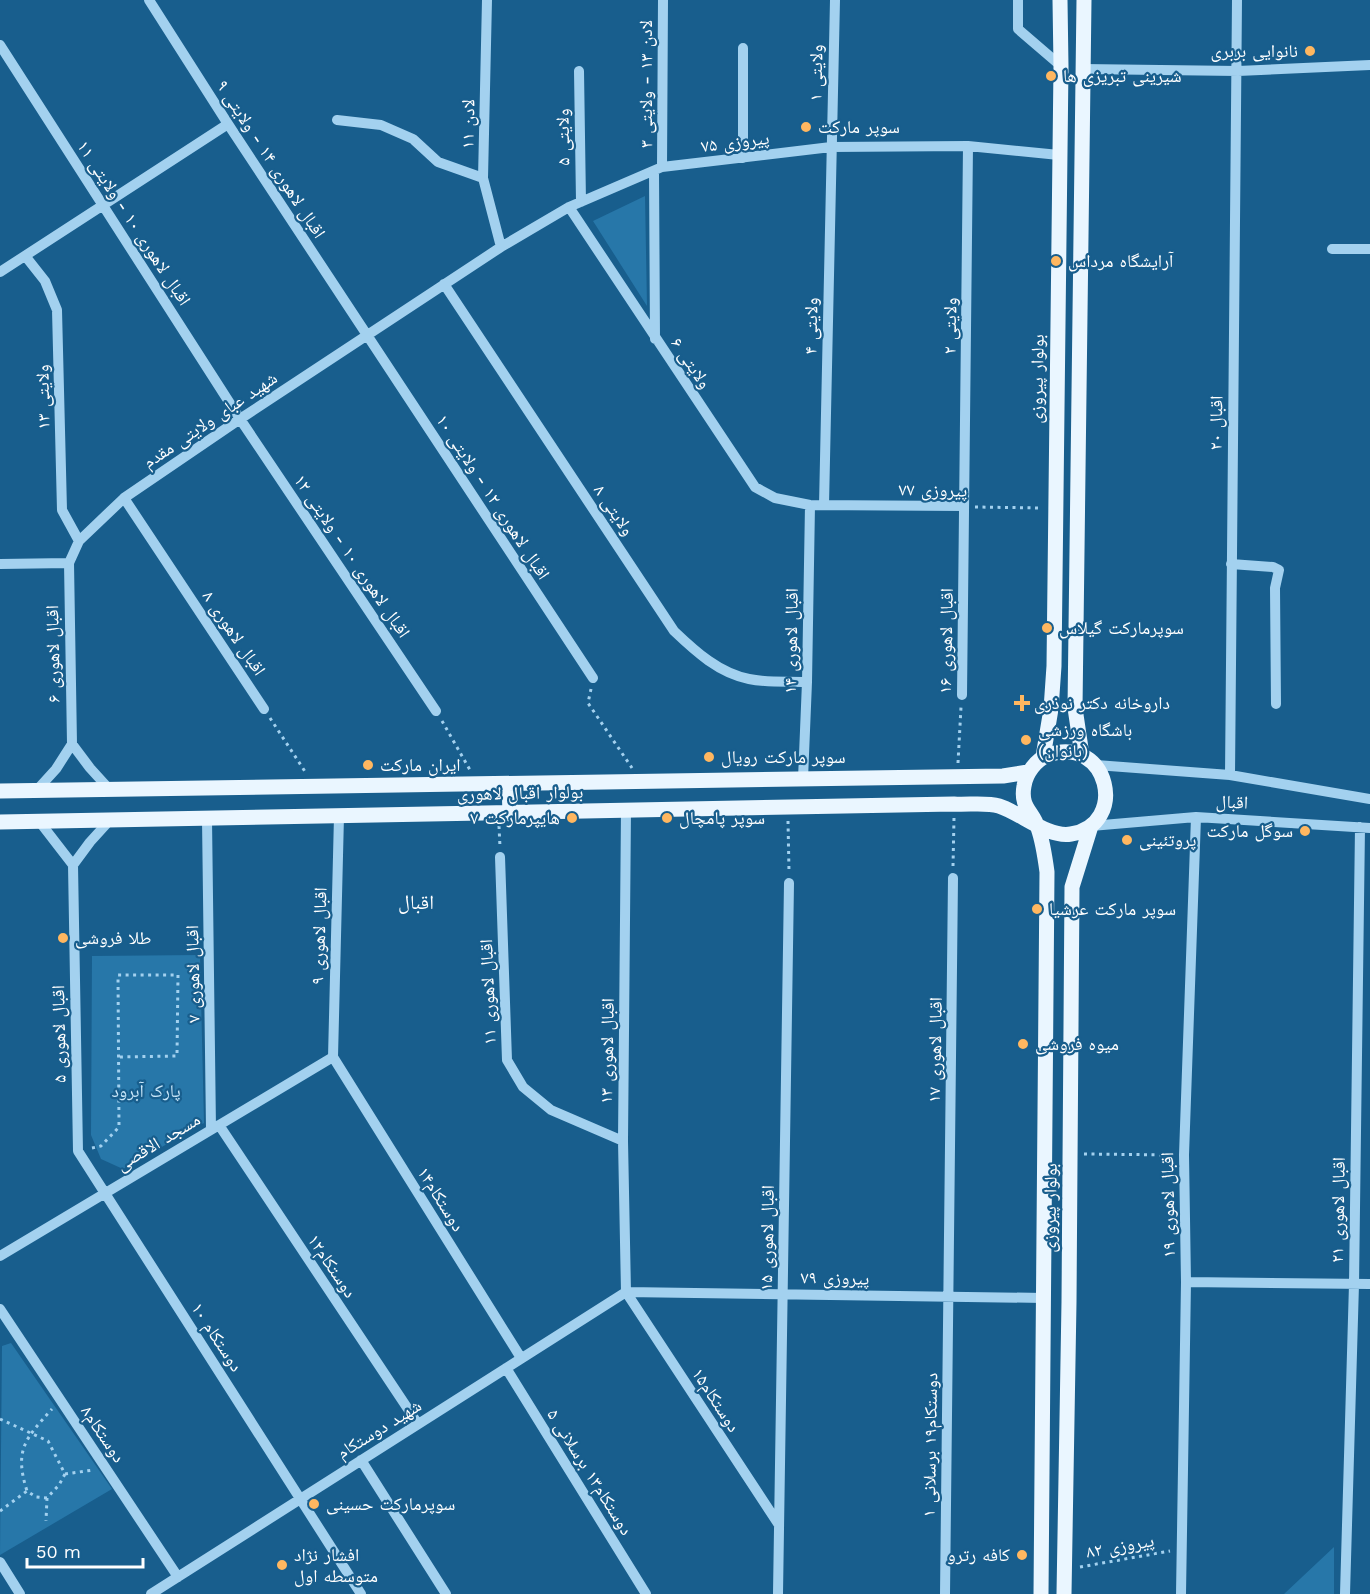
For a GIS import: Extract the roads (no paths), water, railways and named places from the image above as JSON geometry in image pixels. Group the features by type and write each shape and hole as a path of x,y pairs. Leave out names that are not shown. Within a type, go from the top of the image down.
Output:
{"main road":[{"name":"بولوار پیروزی","path":"1043,757 1052,709 1054,666 1060,0"},
{"path":"1082,755 1075,708 1084,0"},
{"path":"1059,752 1082,755 1096,765 1105,781 1106,797 1102,813 1081,832 1068,835 1055,834 1037,824 1028,812 1024,798 1024,785 1028,772 1043,757 1059,752"},
{"name":"بولوار اقبال لاهوری","path":"0,791 957,777 1003,776 1028,772"},
{"path":"505,814 509,784"},
{"name":"بولوار اقبال لاهوری","path":"0,822 954,804 998,806 1037,824"},
{"name":"بولوار پیروزی","path":"1037,824 1044,848 1047,872 1041,1594"},
{"name":"بولوار پیروزی","path":"1064,1594 1072,887 1091,825"}],"street":[{"name":"اقبال لاهوری ۱۴ - ولایتی ۹","path":"149,0 366,334"},
{"name":"لادن ۱۱","path":"487,0 483,178 501,247"},
{"name":"لادن ۱۳ - ولایتی ۳","path":"656,339 663,0"},
{"name":"ولایتی ۱","path":"831,147 835,0"},
{"path":"1018,0 1018,29 1061,66"},
{"name":"اقبال ۲۰","path":"1230,775 1237,0"},
{"name":"اقبال لاهوری ۱۰ - ولایتی ۱۱","path":"0,45 240,418"},
{"path":"743,48 743,158"},
{"path":"1083,69 1238,71 1370,65"},
{"name":"ولایتی ۵","path":"579,71 581,202"},
{"path":"337,120 381,125 413,139 438,162 483,178"},
{"path":"0,272 228,124"},
{"name":"پیروزی ۷۵","path":"444,284 569,207 658,169 831,147 968,146 1059,155"},
{"name":"ولایتی ۲","path":"964,506 968,146"},
{"name":"ولایتی ۴","path":"824,505 831,147"},
{"name":"ولایتی ۶","path":"569,207 755,488 775,498 810,505"},
{"path":"1332,249 1370,249"},
{"name":"ولایتی ۱۳","path":"26,257 45,281 57,310 62,510 79,541"},
{"name":"شهید عبای ولایتی مقدم","path":"69,563 79,541 124,498 240,418 444,284"},
{"name":"ولایتی ۸","path":"444,284 674,631 695,651 723,670 750,679 807,682"},
{"name":"اقبال لاهوری ۱۲ - ولایتی ۱۰","path":"366,334 593,678"},
{"name":"اقبال لاهوری ۱۰ - ولایتی ۱۲","path":"240,418 436,711"},
{"name":"اقبال لاهوری ۸","path":"124,498 264,709"},
{"name":"پیروزی ۷۷","path":"810,505 964,506"},
{"name":"اقبال لاهوری ۱۴","path":"802,778 807,682 810,505"},
{"name":"اقبال لاهوری ۱۶","path":"962,695 964,506"},
{"path":"0,564 69,563"},
{"name":"اقبال لاهوری ۶","path":"69,563 72,744"},
{"path":"1231,564 1273,567 1279,570 1275,588 1276,704"},
{"path":"36,791 56,769 72,744 110,790"},
{"name":"اقبال","path":"1096,765 1230,775 1370,799"},
{"name":"اقبال لاهوری ۱۳","path":"626,810 623,1141 626,1292"},
{"name":"اقبال لاهوری ۹","path":"333,1057 339,816"},
{"name":"اقبال","path":"1091,825 1196,817 1365,827"},
{"name":"اقبال لاهوری ۱۹","path":"1181,1594 1186,1282 1184,1155 1196,817"},
{"name":"اقبال لاهوری ۷","path":"207,819 215,1127"},
{"path":"39,821 73,865 110,820"},
{"name":"اقبال لاهوری ۲۱","path":"1345,1594 1365,827"},
{"name":"اقبال لاهوری ۱۱","path":"500,857 507,1060 523,1087 551,1110 623,1141"},
{"name":"اقبال لاهوری ۵","path":"73,865 78,1150 105,1193"},
{"name":"اقبال لاهوری ۱۷","path":"949,1296 953,878"},
{"name":"اقبال لاهوری ۱۵","path":"778,1594 789,883"},
{"name":"مسجد الاقصی","path":"0,1256 333,1057"},
{"name":"دوستکام۱۴","path":"333,1057 522,1358"},
{"name":"دوستکام۱۲","path":"215,1127 418,1424"},
{"name":"دوستکام ۱۰","path":"105,1193 361,1594"},
{"path":"1186,1282 1370,1284"},
{"name":"پیروزی ۷۹","path":"626,1292 1044,1298"},
{"name":"شهید دوستکام","path":"151,1594 626,1292"},
{"name":"دوستکام۱۵","path":"626,1292 779,1526"},
{"name":"دوستکام۱۹ برسلانی ۱","path":"945,1594 949,1296"},
{"name":"دوستکام۸","path":"0,1309 178,1577"},
{"name":"دوستکام۱۳ برسلانی ۵","path":"506,1368 646,1594"},
{"path":"361,1460 446,1594"},
{"path":"0,1562 20,1594"}],"place":[{"name":"نانوایی بربری","path":"1310,51"},
{"name":"شیرینی تبریزی ها","path":"1051,76"},
{"name":"سوپر مارکت","path":"806,127"},
{"name":"آرایشگاه مرداس","path":"1056,261"},
{"name":"سوپرمارکت گیلاس","path":"1047,628"},
{"name":"داروخانه دکتر نوذری","path":"1022,703"},
{"name":"باشگاه ورزشی (بانوان)","path":"1026,740"},
{"name":"سوپر مارکت رویال","path":"709,757"},
{"name":"ایران مارکت","path":"368,765"},
{"name":"هایپرمارکت ۷","path":"572,818"},
{"name":"سوپر‌ پامچال","path":"667,818"},
{"name":"سوگل مارکت","path":"1305,831"},
{"name":"پروتئینی","path":"1127,840"},
{"name":"سوپر مارکت عرشیا","path":"1037,909"},
{"name":"طلا فروشی","path":"63,938"},
{"name":"میوه فروشی","path":"1023,1044"},
{"name":"سوپرمارکت حسینی","path":"314,1504"},
{"name":"کافه رترو","path":"1022,1555"},
{"name":"افشار نژاد متوسطه اول","path":"282,1565"}],"district":[{"name":"اقبال","path":"416,902"}],"park label":[{"name":"پارک آبرود","path":"146,1091"}]}
